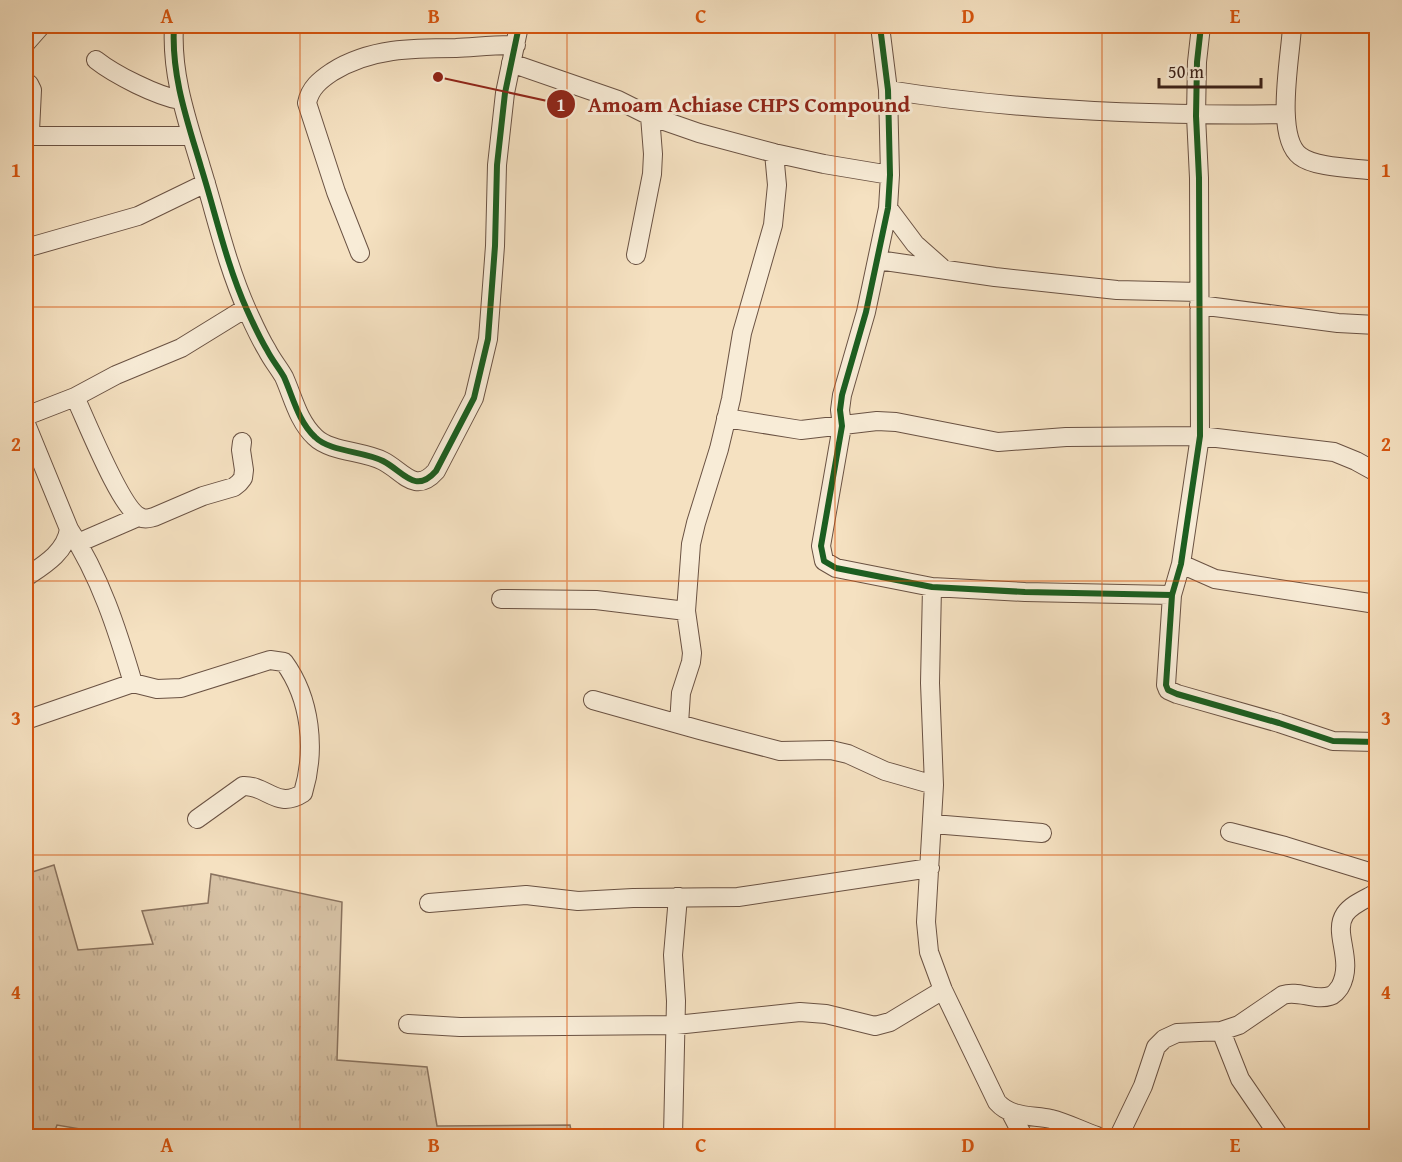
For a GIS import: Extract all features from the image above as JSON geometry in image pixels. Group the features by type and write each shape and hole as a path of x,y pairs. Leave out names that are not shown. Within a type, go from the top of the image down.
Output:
{"street":[{"path":"26,43 41,26"},
{"path":"174,26 175,63 180,100 222,244 246,308 290,391 297,411 316,439 325,444 384,461 411,480 423,482 436,471 474,398 488,339 495,246 497,165 506,93 519,26"},
{"path":"880,26 888,90 890,175 888,208 866,312 842,395 840,410 843,426 821,546 824,561 836,568 932,587 1025,592 1172,595"},
{"path":"1201,26 1197,62 1196,116 1199,178 1200,436 1181,564 1172,595 1165,678 1168,690 1333,741 1377,742"},
{"path":"1292,26 1284,114 1292,147 1299,156 1322,164 1377,171"},
{"path":"360,253 336,192 307,103 308,95 313,88 340,67 363,56 424,47 516,45"},
{"path":"96,60 118,75 165,96 180,100"},
{"path":"512,63 618,100 650,116 699,133 824,164 890,175"},
{"path":"26,82 32,90 30,131 33,136 191,136"},
{"path":"888,90 981,103 1196,116 1284,114"},
{"path":"636,255 652,174 650,116"},
{"path":"679,724 681,693 692,662 686,611 691,544 719,449 731,399 742,333 773,225 777,185 774,153"},
{"path":"26,248 138,216 206,183"},
{"path":"888,208 915,244 944,269"},
{"path":"878,260 995,277 1199,298 1338,323 1377,325"},
{"path":"26,416 75,397 116,375 181,348 246,308"},
{"path":"75,397 119,492 131,511 138,517 146,519 154,517 239,483 243,478 244,470 242,442"},
{"path":"726,418 801,430 877,421 998,442 1066,437 1200,436 1334,452 1356,460 1377,472"},
{"path":"26,424 74,536 108,606 133,683"},
{"path":"26,576 40,567 74,536 138,517"},
{"path":"1181,564 1215,579 1377,604"},
{"path":"932,587 930,683 934,785 926,922 929,952 943,990 997,1102 1011,1113 1053,1119 1097,1137"},
{"path":"501,599 596,600 686,611"},
{"path":"26,720 133,683 157,689 181,688 270,660 284,662 291,672 306,709 310,758 303,793 294,799 280,799 249,786 243,786 197,819"},
{"path":"593,700 780,751 831,750 848,754 900,777 934,785"},
{"path":"933,824 1042,833"},
{"path":"1230,832 1377,874"},
{"path":"429,903 526,895 578,901 738,897 930,868"},
{"path":"1119,1137 1143,1086 1156,1047 1164,1038 1177,1034 1221,1031 1239,1025 1283,995 1290,993 1321,997 1337,992 1344,979 1347,962 1341,935 1341,921 1352,907 1377,893"},
{"path":"674,1137 676,1026 673,955 678,897"},
{"path":"408,1024 460,1027 676,1026 800,1012 826,1014 875,1026 890,1022 943,990"},
{"path":"1221,1031 1240,1079 1279,1137"},
{"path":"1011,1113 1023,1137"}],"green space":[{"path":"54,865 78,950 153,944 142,911 208,903 211,874 342,902 337,1060 427,1067 437,1126 570,1125 572,1136 121,1136 57,1125 53,1136 26,1136 26,874"}],"cycle path":[{"path":"174,26 175,62 181,97 227,257 247,310 264,345 284,377 300,416 309,431 321,442 383,461 415,481 429,478 436,471 474,398 488,339 495,246 497,165 505,93 519,26"},
{"path":"880,26 888,90 890,175 888,208 866,312 842,395 840,410 842,426 821,546 824,561 836,568 932,587 1025,592 1172,595"},
{"path":"1201,26 1197,62 1196,116 1199,178 1200,436 1181,564 1172,595 1166,685 1168,690 1177,694 1333,741 1376,742"}],"place":[{"name":"Amoam Achiase CHPS Compound","path":"438,77"}]}
